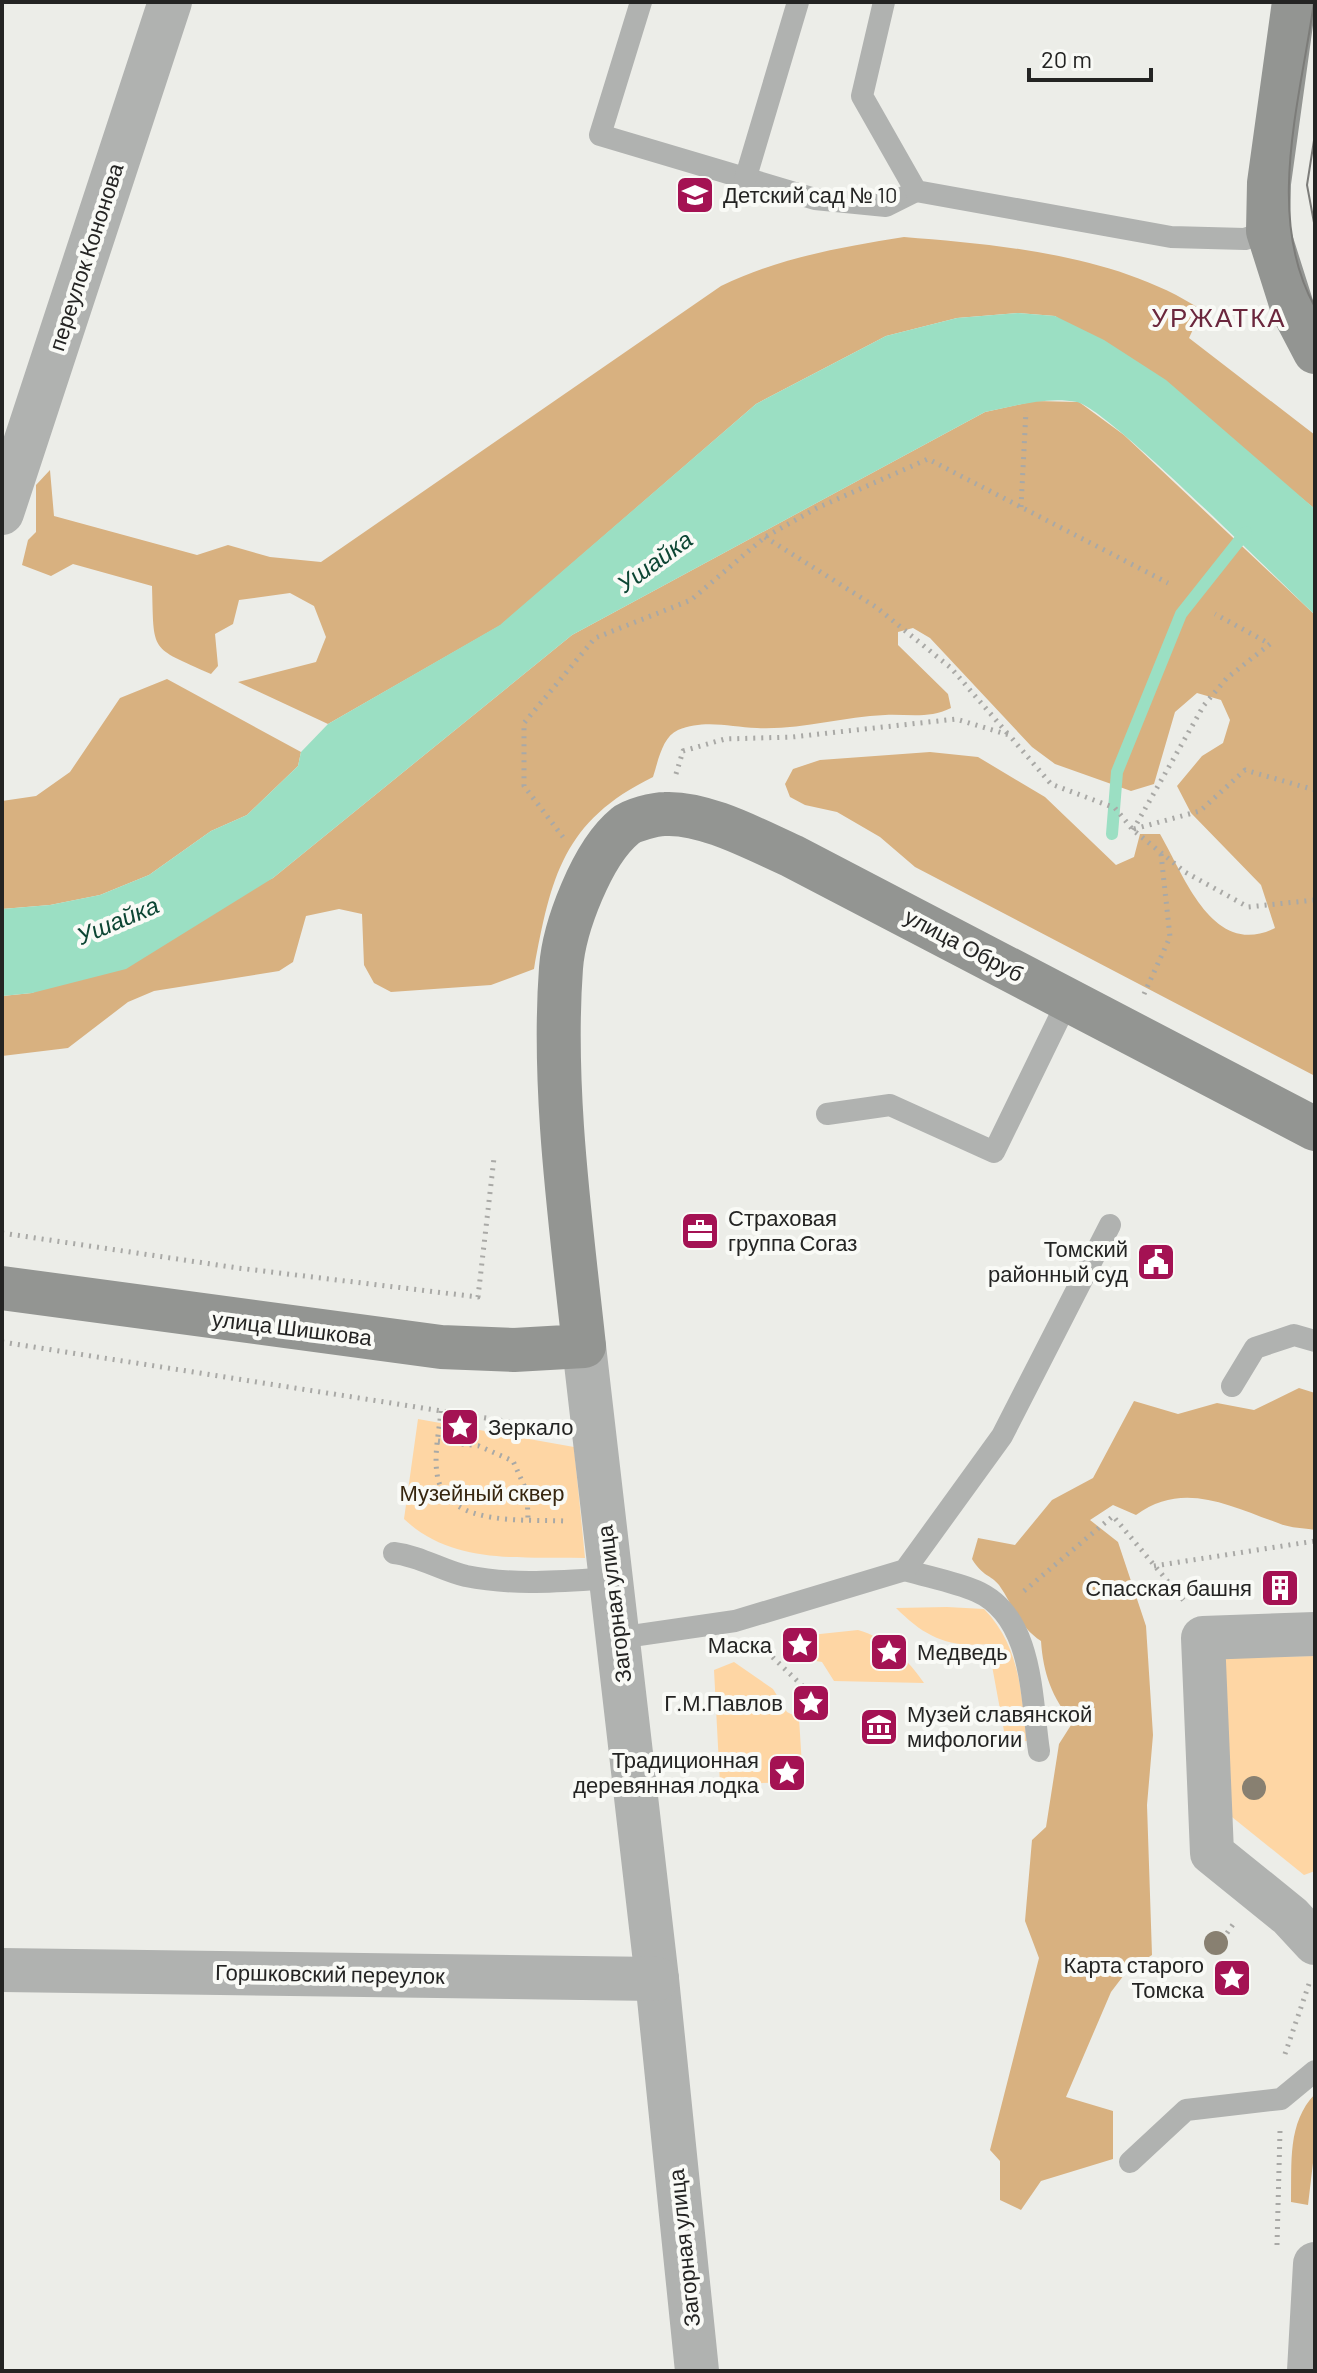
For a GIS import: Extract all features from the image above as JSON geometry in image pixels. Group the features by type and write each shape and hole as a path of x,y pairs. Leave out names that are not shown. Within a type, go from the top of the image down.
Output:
{"street":[{"name":"переулок Кононова","path":"2,513 170,2"},
{"path":"1294,2 1269,183 1268,231 1293,310 1315,352"},
{"name":"улица Обруб","path":"607,845 627,824 665,814 719,824 792,856 1315,1129"},
{"name":"Загорная улица","path":"607,845 574,911 561,967 565,1164 657,1979 697,2371"},
{"name":"улица Шишкова","path":"2,1288 441,1347 514,1350 584,1346"},
{"path":"1307,1921 1212,1853 1203,1638 1315,1634"},
{"name":"Горшковский переулок","path":"2,1970 657,1979"},
{"path":"1296,2257 1309,2371"}],"lane":[{"path":"641,2 600,135 815,199 886,206 916,191 1171,237 1245,239 1268,231"},
{"path":"745,180 798,2"},
{"path":"884,2 862,96 916,191"},
{"path":"827,1114 890,1105 994,1152 1068,1000"},
{"path":"905,1570 1002,1436 1110,1225"},
{"path":"1232,1386 1255,1348 1294,1335 1315,1341"},
{"path":"394,1553 416,1556 463,1575 517,1583 611,1578"},
{"path":"618,1638 735,1621 905,1570 979,1592 1005,1614 1021,1641 1039,1751"},
{"path":"1130,2162 1186,2110 1281,2099 1315,2071"}],"path":[{"path":"1021,507 1026,411"},
{"path":"548,821 524,786 524,723 595,638 691,600 765,537 817,508 928,459 1168,583"},
{"path":"765,537 889,617 951,668 1051,784 1115,808 1133,830 1185,872 1248,907 1315,900"},
{"path":"1133,830 1204,705 1227,678 1270,644 1215,614"},
{"path":"665,814 683,751 725,739 792,737 956,719 1009,735"},
{"path":"1133,830 1200,811 1245,770 1315,790"},
{"path":"1142,999 1170,937 1161,853"},
{"path":"2,1233 478,1297 494,1158"},
{"path":"2,1342 594,1435"},
{"path":"441,1411 438,1479 451,1502 489,1516 605,1524"},
{"path":"438,1441 498,1451 513,1461 527,1492 528,1519"},
{"path":"979,1592 1028,1591 1113,1516 1184,1600 1203,1638"},
{"path":"1154,1566 1315,1541"},
{"path":"735,1621 815,1698"},
{"path":"1296,2257 1281,2099 1284,2058 1305,1990 1315,1977"}],"green space":[{"name":"Музейный сквер","path":"418,1419 574,1447 585,1558 513,1557 466,1551 444,1545 404,1519"},
{"path":"896,1608 984,1609 1005,1638 1017,1670 1027,1741 1006,1742 988,1644 960,1644 937,1638 916,1626"},
{"path":"858,1630 895,1650 924,1683 834,1681 822,1662 810,1660 791,1645 801,1636"},
{"path":"1315,1656 1315,1871 1304,1875 1227,1813 1225,1658"},
{"path":"734,1662 773,1689 787,1712 799,1718 803,1782 720,1784 714,1670"}],"shaded area":[{"path":"904,237 1019,249 1096,265 1169,291 1202,310 1189,338 1315,435 1315,509 1249,455 1055,316 1018,313 957,318 886,336 756,404 501,625 328,724 238,682 316,662 326,637 314,606 290,593 239,600 233,624 215,634 218,666 211,674 176,658 159,645 153,624 152,586 73,564 51,576 22,565 28,540 36,532 36,485 50,470 54,516 197,555 228,545 270,557 321,562 721,286 788,261"},
{"path":"1035,401 1079,402 1124,435 1315,615 1315,1076 915,867 880,837 837,812 805,805 790,797 785,784 793,769 820,760 930,752 978,757 1045,797 1116,865 1134,857 1140,834 1160,834 1191,891 1218,923 1234,932 1253,935 1275,928 1261,885 1191,813 1177,786 1202,756 1223,743 1230,720 1221,700 1197,693 1175,712 1154,784 1131,791 1055,764 1032,747 930,638 913,628 898,632 898,645 948,694 951,708 927,715 869,716 789,727 698,725 673,733 661,750 653,777 623,794 599,813 580,833 566,855 547,906 534,969 491,985 391,992 374,983 364,965 362,914 339,909 306,916 293,962 279,971 154,991 128,1002 68,1048 2,1056 2,996 32,993 273,878 572,635 985,412"},
{"path":"167,679 301,752 298,766 247,815 211,831 149,875 100,895 50,905 2,909 2,801 36,796 70,772 120,698"},
{"path":"1299,1388 1315,1393 1315,1530 1287,1526 1224,1504 1189,1498 1171,1499 1136,1515 1113,1505 1090,1520 1118,1542 1146,1626 1153,1735 1147,1805 1152,1955 1127,1971 1111,1992 1066,2097 1113,2111 1113,2159 1041,2181 1021,2210 1000,2200 1000,2161 990,2150 1039,1958 1025,1921 1032,1840 1046,1827 1059,1744 1073,1722 1059,1704 1050,1684 1041,1641 1022,1623 999,1585 972,1559 978,1538 1015,1545 1052,1500 1093,1478 1134,1401 1178,1414 1217,1403 1254,1410"},
{"path":"1315,2094 1315,2146 1308,2205 1291,2202 1292,2158 1295,2131 1306,2105"}],"water":[{"name":"Ушайка","path":"1018,313 1055,316 1104,340 1166,380 1315,509 1315,615 1156,463 1094,412 1077,402 1054,400 985,412 572,635 273,878 126,969 32,993 2,996 2,909 50,905 100,895 149,875 211,831 247,815 298,766 301,752 328,724 500,625 756,404 886,336 957,318"}],"waterway":[{"path":"1112,834 1117,772 1181,614 1246,532"}],"tram line":[{"path":"1314,2 1295,116 1289,196 1292,234 1300,272 1315,307"},
{"path":"1315,134 1307,185 1315,228"}],"place":[{"name":"Детский сад № 10","path":"695,195"},
{"name":"Страховая группа Согаз","path":"700,1231"},
{"name":"Томский районный суд","path":"1156,1262"},
{"name":"Зеркало","path":"460,1427"},
{"name":"Спасская башня","path":"1280,1588"},
{"name":"Маска","path":"800,1645"},
{"name":"Медведь","path":"889,1652"},
{"name":"Г.М.Павлов","path":"811,1703"},
{"name":"Музей славянской мифологии","path":"879,1727"},
{"name":"Традиционная деревянная лодка","path":"787,1773"},
{"name":"Карта старого Томска","path":"1232,1978"}],"district":[{"name":"УРЖАТКА","path":"1219,318"}]}
